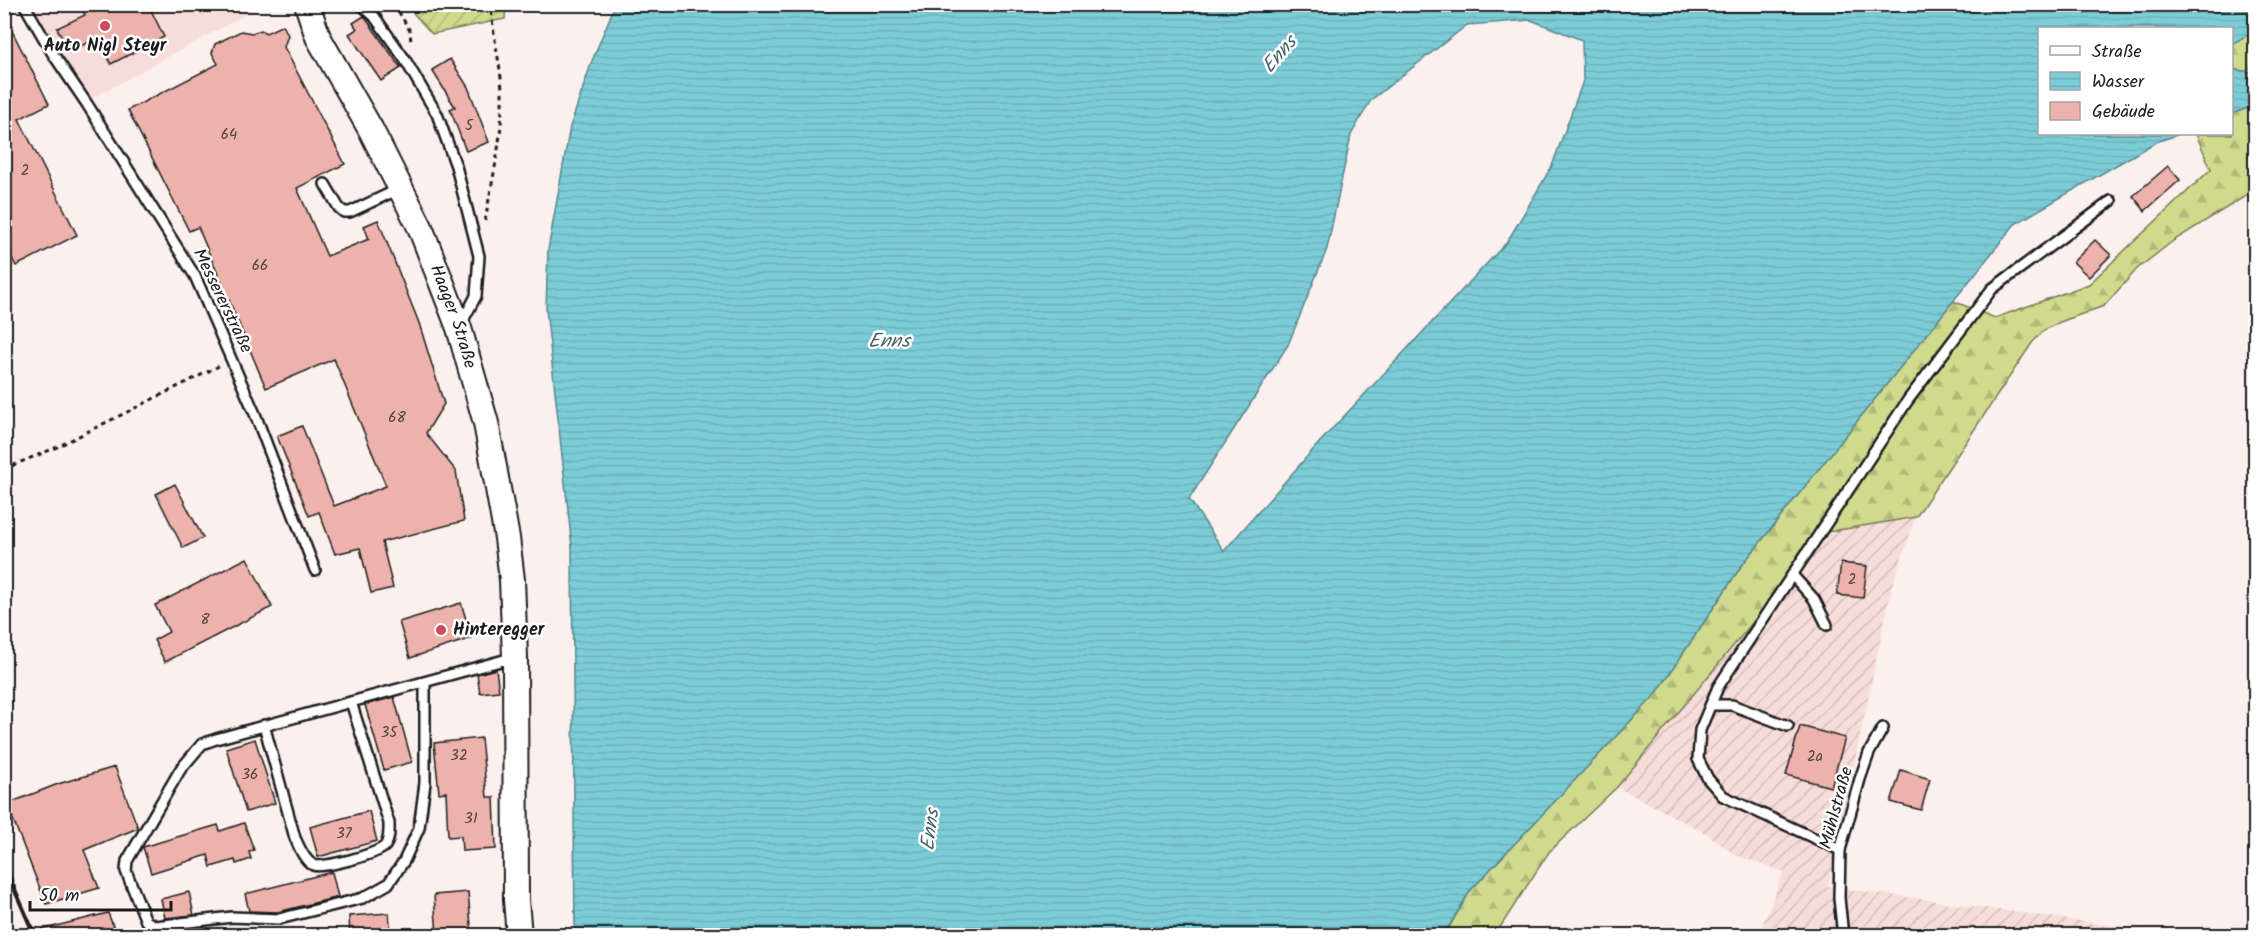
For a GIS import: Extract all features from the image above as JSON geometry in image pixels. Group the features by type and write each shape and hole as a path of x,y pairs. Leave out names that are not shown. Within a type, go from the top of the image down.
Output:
{"street":[{"name":"Haager Straße","path":"307,4 318,38 401,188 427,245 459,328 486,423 497,476 512,580 515,657 516,900 519,936"}],"lane":[{"name":"Messererstraße","path":"24,4 53,54 195,276 232,360 315,570"},
{"path":"361,4 374,16 404,58 437,114 456,166 479,255 476,296 459,328"},
{"path":"325,184 344,212 369,204 401,188"},
{"path":"1840,850 1723,796 1708,780 1698,759 1700,730 1718,687 1908,400 1992,289 2111,201"},
{"path":"1793,576 1814,599 1827,625"},
{"path":"425,682 426,783 419,828 404,861 388,884 363,898 279,919 232,917 176,925 150,924 147,921 126,871 127,861 180,770 196,750 216,739 515,657"},
{"path":"264,726 294,838 300,851 310,862 321,867 364,856 385,846 389,838 389,823 351,702"},
{"path":"1711,705 1732,705 1788,726"},
{"name":"Mühlstraße","path":"1843,936 1839,898 1840,850 1869,753 1883,728"}],"path":[{"path":"394,4 410,31 412,46 404,58"},
{"path":"485,223 501,123 501,79 491,27 491,4"},
{"path":"4,469 55,448 232,360"}],"shaded area":[{"path":"28,5 263,5 89,100"},
{"path":"1916,517 1892,586 1828,886 2179,935 1758,935 1784,872 1737,856 1709,835 1617,787 1827,532"}],"green space":[{"path":"406,5 506,5 505,19 432,34"},
{"path":"2255,30 2255,73 2233,69 2233,42"},
{"path":"2255,105 2255,190 2173,241 2137,269 2104,306 2044,330 2032,343 1916,517 1827,532 1617,787 1549,852 1495,935 1444,936 1470,891 1656,694 1742,565 1953,301 1995,318 2089,284 2211,169 2196,135 2233,135 2233,114"}],"water":[{"name":"Enns","path":"2255,4 2256,30 2233,43 2233,27 2038,27 2038,135 2177,135 2156,142 2015,224 1742,565 1656,694 1470,891 1444,935 575,936 572,547 546,309 548,250 570,127 592,61 615,5","holes":["1531,20 1582,40 1583,81 1552,166 1507,242 1319,443 1224,551 1189,499 1288,345 1327,249 1351,135 1371,100 1467,25"]},
{"path":"2233,69 2255,73 2256,105 2233,114"}],"building":[{"path":"80,4 148,4 164,37 111,64 97,38 69,52 57,28 85,15"},
{"path":"4,15 49,104 19,119 77,235 16,266 4,242"},
{"path":"364,16 401,68 381,81 349,34 357,29 353,23"},
{"path":"283,25 288,35 284,47 345,164 297,188 327,256 369,239 364,226 378,220 419,323 444,404 426,433 456,471 464,521 382,542 393,588 371,593 360,548 335,554 319,512 309,516 277,436 302,426 334,506 386,486 334,359 266,388 198,227 189,231 128,110 218,64 212,53 215,44 241,31 252,33 261,30 266,33"},
{"path":"450,59 468,87 489,142 466,151 450,109 455,107 432,70"},
{"path":"2168,166 2180,180 2145,211 2133,196"},
{"path":"2095,240 2111,255 2089,277 2073,262"},
{"path":"175,484 203,538 183,548 156,494"},
{"path":"247,558 272,607 165,662 154,640 169,632 155,605"},
{"path":"1841,563 1867,566 1863,598 1837,595"},
{"path":"461,603 472,638 410,658 399,622"},
{"path":"496,669 499,691 480,693 477,674"},
{"path":"394,697 412,762 384,770 365,705"},
{"path":"1800,726 1845,738 1831,787 1786,775"},
{"path":"481,738 487,797 494,797 496,849 462,851 461,836 448,837 446,792 439,793 434,743"},
{"path":"255,739 275,803 246,812 226,748"},
{"path":"115,767 138,828 84,850 99,888 46,904 7,804 58,784"},
{"path":"1901,770 1930,779 1921,810 1891,802"},
{"path":"369,811 377,841 318,857 310,827"},
{"path":"244,823 254,850 249,852 251,859 236,864 235,860 211,867 208,855 151,873 143,847 218,825 220,831"},
{"path":"332,872 338,897 278,912 249,911 245,894"},
{"path":"189,892 194,915 165,918 161,899"},
{"path":"468,892 472,936 437,936 434,895"},
{"path":"108,913 117,936 40,936 40,930"},
{"path":"389,913 391,936 350,936 349,916"}],"railway":[{"path":"4,865 35,936"}],"place":[{"name":"Auto Nigl Steyr","path":"105,26"},
{"name":"Hinteregger","path":"441,630"}]}
